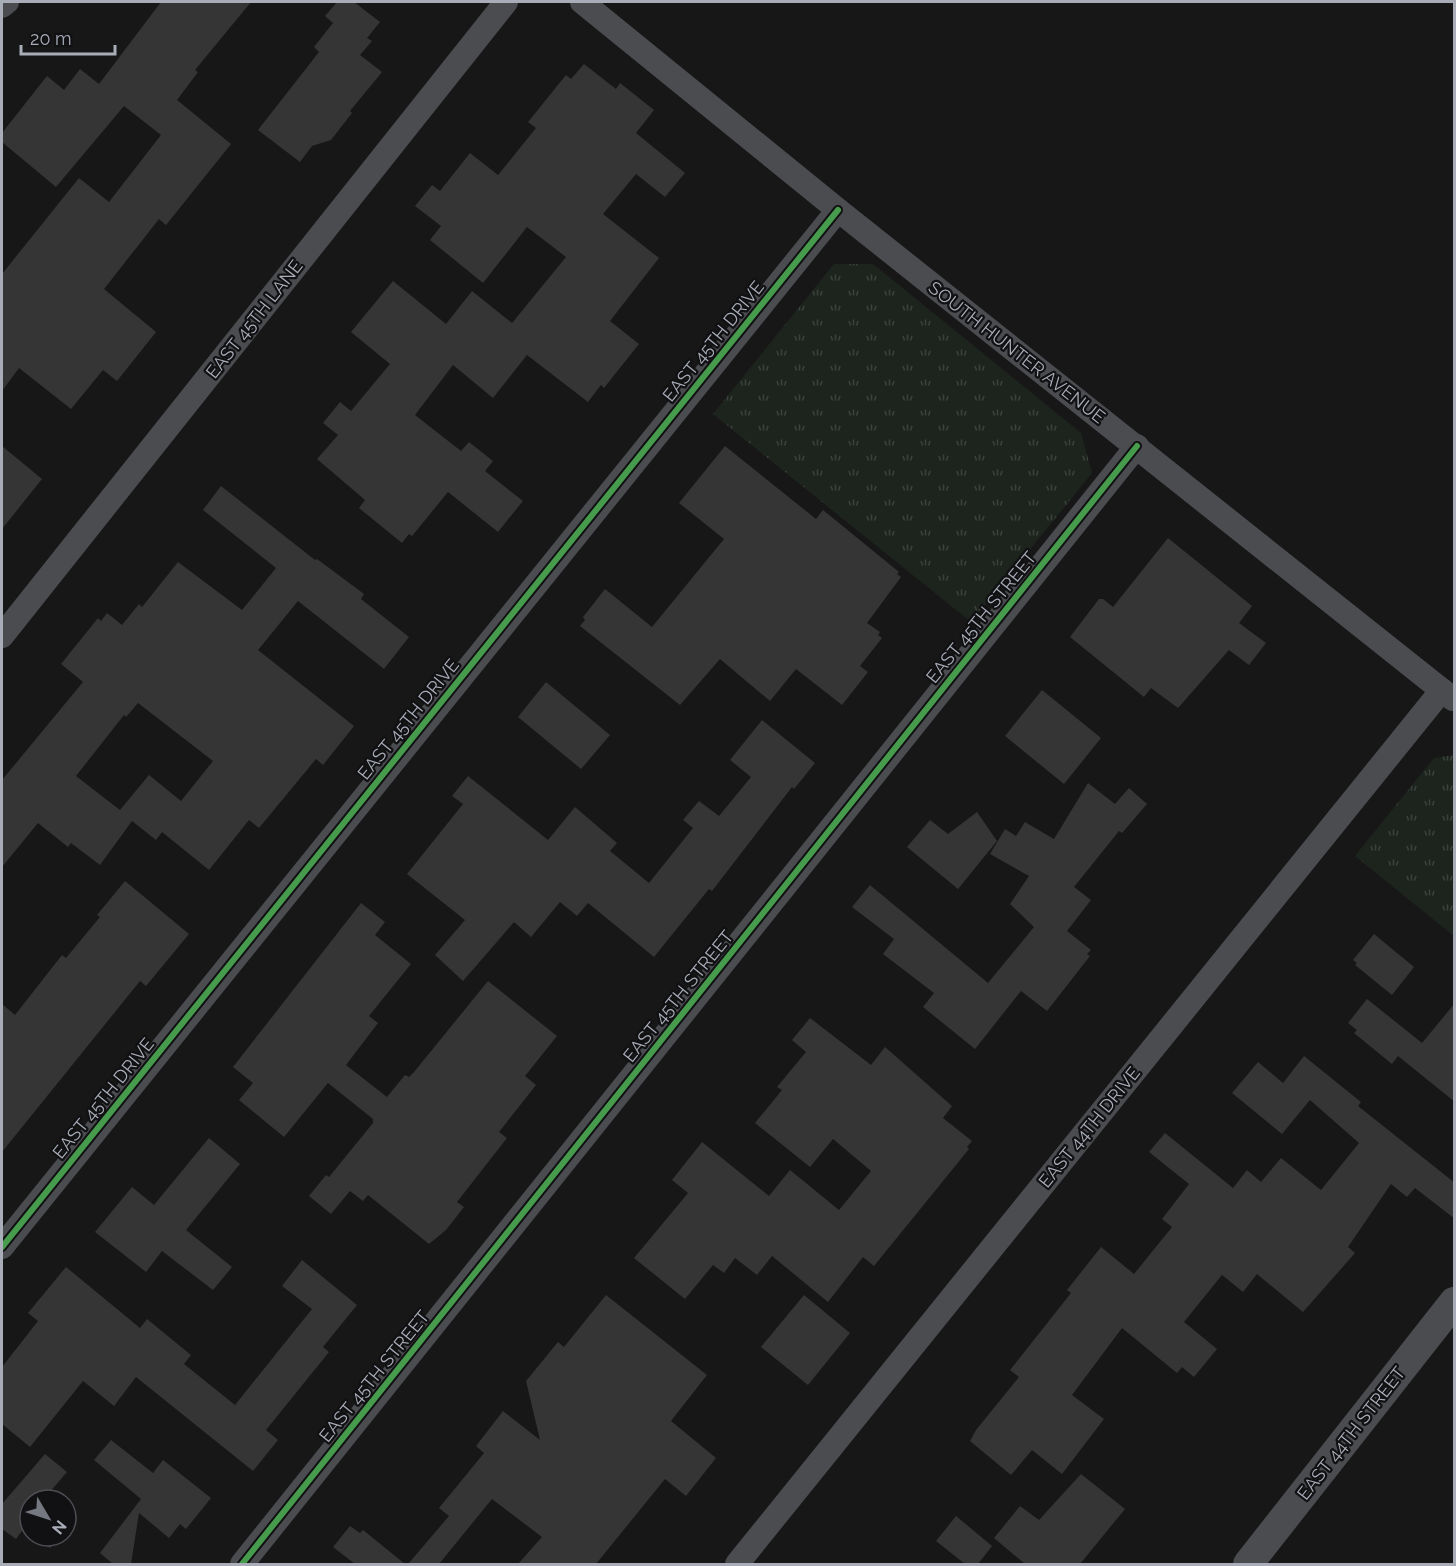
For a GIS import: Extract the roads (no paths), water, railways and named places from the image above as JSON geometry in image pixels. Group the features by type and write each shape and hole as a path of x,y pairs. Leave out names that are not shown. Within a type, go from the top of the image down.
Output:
{"street":[{"path":"2,6 7,2"},
{"name":"EAST 45TH LANE","path":"2,636 506,2"},
{"name":"SOUTH HUNTER AVENUE","path":"582,2 838,210 1448,695"},
{"name":"EAST 45TH DRIVE","path":"2,1247 838,210"},
{"name":"EAST 45TH STREET","path":"242,1564 1137,446"},
{"name":"EAST 44TH DRIVE","path":"737,1564 1448,695"},
{"name":"EAST 44TH STREET","path":"1248,1564 1453,1306"}]}
